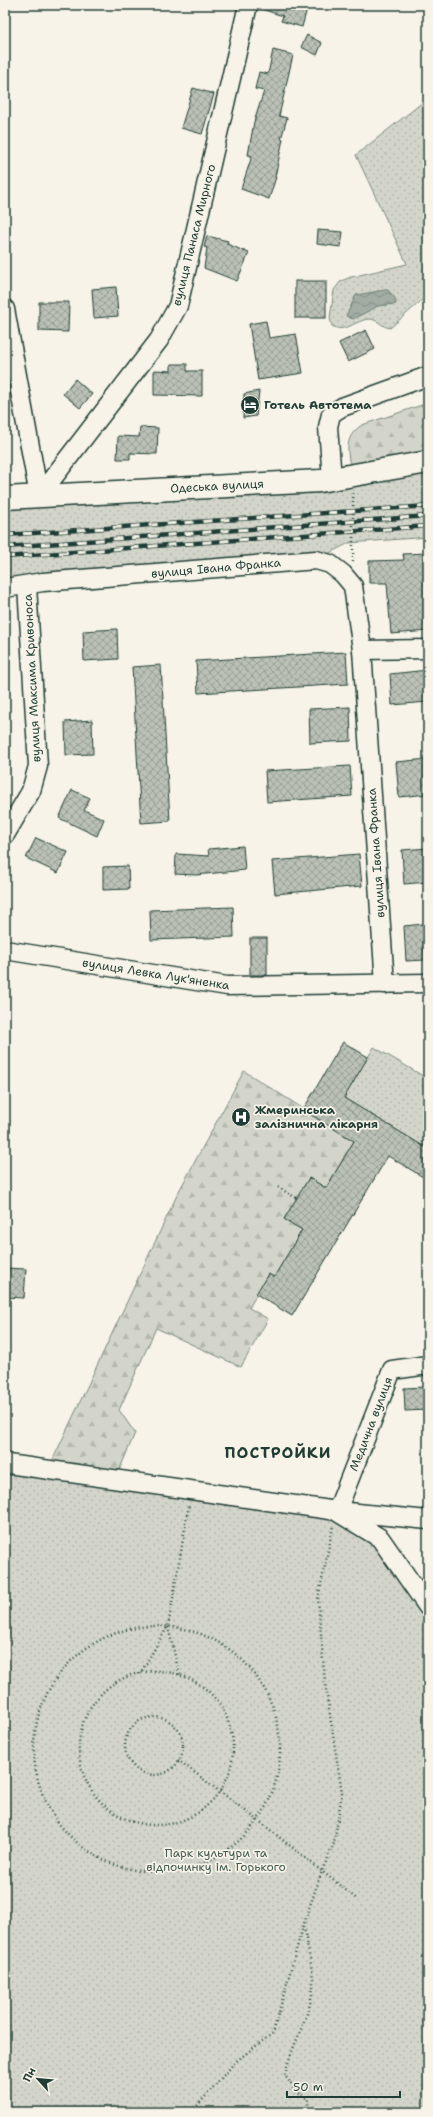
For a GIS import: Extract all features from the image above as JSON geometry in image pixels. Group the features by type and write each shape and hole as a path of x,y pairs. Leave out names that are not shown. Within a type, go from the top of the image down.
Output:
{"main road":[{"name":"Одеська вулиця","path":"5,498 342,478 428,462"}],"street":[{"name":"вулиця Панаса Мирного","path":"39,496 159,340 178,306 248,5"},
{"path":"5,309 39,496"},
{"path":"342,478 328,427 331,414 342,407 428,376"},
{"name":"вулиця Івана Франка","path":"5,588 26,586 43,582 316,560 330,564 343,574 353,586 362,650 385,984"},
{"name":"вулиця Максима Кривоноса","path":"5,835 31,791 38,766 26,586"},
{"path":"362,650 428,649"},
{"name":"вулиця Левка Лук'яненка","path":"5,950 226,986 428,983"},
{"name":"Медична вулиця","path":"337,1511 392,1370 428,1365"},
{"path":"5,1462 8,1464 337,1511 428,1520"},
{"path":"337,1511 380,1538 428,1608"}],"path":[{"path":"342,478 354,511 353,586"},
{"path":"278,1187 296,1198"},
{"path":"140,1674 168,1626 192,1490"},
{"path":"192,2112 235,2062 273,2034 303,1926 322,1870 334,1843 342,1793 325,1683 318,1599 337,1511"},
{"path":"156,1624 168,1626 198,1631 247,1662 271,1698 280,1726 280,1769 266,1810 259,1821 243,1839 200,1866 157,1874 130,1871 90,1854 58,1825 44,1802 33,1760 37,1717 60,1671 93,1643 113,1633 156,1624"},
{"path":"168,1626 180,1676"},
{"path":"157,1671 180,1676 200,1684 223,1710 232,1735 231,1766 220,1791 201,1810 177,1822 151,1826 128,1821 105,1807 96,1797 82,1773 79,1747 87,1713 103,1692 130,1675 157,1671"},
{"path":"150,1717 160,1718 172,1723 179,1731 182,1743 182,1753 178,1760 168,1771 162,1773 152,1774 142,1772 133,1765 127,1755 125,1745 127,1734 133,1726 141,1720 150,1717"},
{"path":"178,1760 322,1870 358,1900"},
{"path":"303,1926 313,1986 307,2011 289,2056 285,2075 296,2092 308,2099 308,2112"}],"green space":[{"path":"428,98 428,295 390,328 372,319 364,320 346,328 337,328 332,326 330,318 334,290 341,281 351,277 407,264 356,155"},
{"path":"428,403 428,462 352,477 348,448 351,436 355,430 362,425"},
{"path":"428,462 428,537 349,543 316,560 5,588 5,498"},
{"path":"374,1047 428,1079 428,1142 425,1147 344,1098"},
{"path":"244,1071 354,1141 326,1188 309,1178 284,1219 302,1230 274,1277 268,1274 249,1308 268,1319 241,1367 156,1328 119,1410 135,1433 115,1480 48,1470 179,1191"},
{"name":"Парк культури та відпочинку ім. Горького","path":"5,1469 337,1511 380,1538 428,1607 428,2112 5,2112"}],"water":[{"path":"388,290 395,298 396,304 378,306 353,319 346,316 356,295"}],"building":[{"path":"258,5 308,5 302,27 281,21 283,16 258,8"},
{"path":"307,35 322,43 317,55 301,47"},
{"path":"273,50 293,55 279,116 287,118 281,139 283,139 276,177 269,199 241,189 252,156 248,155 254,122 264,91 255,89 259,72 268,74"},
{"path":"193,88 214,94 202,134 181,128"},
{"path":"318,230 343,232 341,247 317,244"},
{"path":"207,236 228,241 227,244 249,253 237,281 204,268 207,248 204,247"},
{"path":"295,281 326,281 326,318 295,318"},
{"path":"116,287 118,316 94,318 92,289"},
{"path":"39,302 69,302 68,332 39,331"},
{"path":"266,321 269,338 296,334 303,373 258,380 249,324"},
{"path":"366,330 375,349 348,362 339,343"},
{"path":"171,364 187,364 187,371 202,371 202,396 154,395 154,370 171,371"},
{"path":"75,379 92,394 80,408 63,394"},
{"name":"Готель Автотема","path":"259,391 256,416 243,418 244,394"},
{"path":"140,427 158,428 157,454 130,453 130,459 117,459 118,436 139,437"},
{"path":"428,553 428,631 391,634 387,583 369,583 369,561 404,560 403,554"},
{"path":"117,629 118,659 84,661 83,631"},
{"path":"346,652 348,684 198,693 196,661"},
{"path":"161,665 170,821 141,823 132,667"},
{"path":"428,670 428,702 392,705 390,674"},
{"path":"350,707 351,741 310,743 309,709"},
{"path":"92,720 93,754 66,755 65,722"},
{"path":"428,759 428,794 399,797 396,762"},
{"path":"350,766 352,796 267,802 265,771"},
{"path":"72,790 90,798 84,810 104,819 97,836 59,818"},
{"path":"36,838 68,852 58,873 26,858"},
{"path":"243,846 245,870 196,875 175,874 176,854 209,856 208,849"},
{"path":"428,848 428,882 404,884 402,850"},
{"path":"359,854 362,886 275,894 272,861"},
{"path":"128,866 129,889 103,890 103,867"},
{"path":"233,907 234,937 151,940 150,910"},
{"path":"423,924 425,960 406,961 404,926"},
{"path":"250,938 267,938 267,975 250,975"},
{"path":"343,1042 368,1057 344,1098 428,1149 428,1180 388,1156 292,1316 256,1294 268,1274 274,1277 302,1230 284,1219 309,1178 326,1188 354,1141 303,1110"},
{"path":"5,1268 26,1269 24,1298 5,1297"},
{"path":"428,1387 428,1410 405,1411 404,1388"}],"railway":[{"path":"5,535 428,506"},
{"path":"5,547 428,516"},
{"path":"5,557 428,526"}],"place":[{"name":"Готель Автотема","path":"250,405"},
{"name":"Жмеринська залізнична лікарня","path":"241,1117"}],"district":[{"name":"ПОСТРОЙКИ","path":"278,1452"}]}
